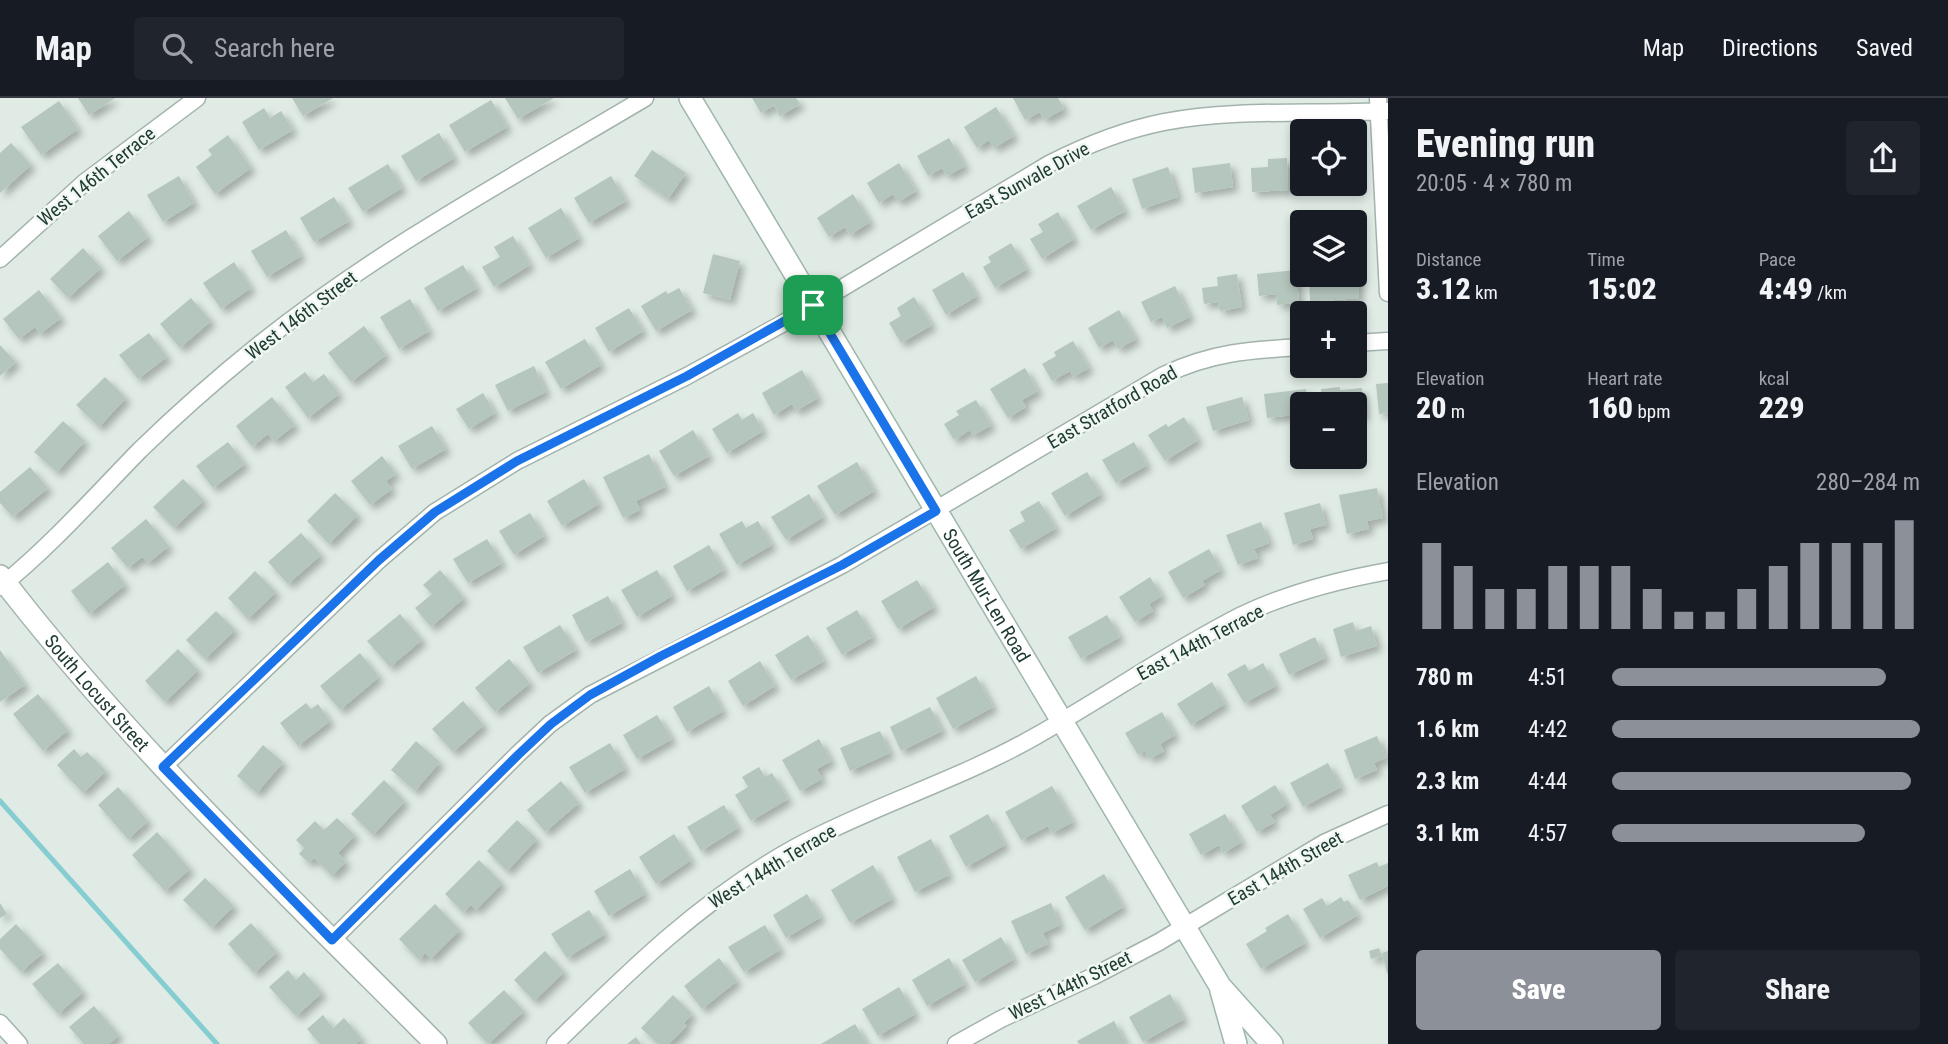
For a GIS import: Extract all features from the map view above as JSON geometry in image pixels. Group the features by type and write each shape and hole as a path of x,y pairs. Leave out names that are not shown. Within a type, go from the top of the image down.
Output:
{"main road":[{"name":"South Mur-Len Road","path":"690,98 1220,986 1272,1044"},
{"name":"South Locust Street","path":"2,582 163,767 436,1044"},
{"name":"South Mur-Len Road","path":"1220,986 1236,1044"}],"street":[{"name":"West 146th Terrace","path":"0,259 85,182 197,98"},
{"name":"West 146th Street","path":"2,582 61,534 142,449 202,393 260,344 325,295 406,241 645,98"},
{"name":"East Sunvale Drive","path":"163,767 379,560 435,512 517,461 687,376 813,305 1049,164 1121,133 1164,122 1199,117 1382,107"},
{"path":"1382,107 1388,293"},
{"path":"1367,342 1388,341"},
{"name":"East Stratford Road","path":"332,940 519,754 551,724 590,695 661,656 842,565 1164,375 1223,353 1290,348"},
{"name":"East 144th Terrace","path":"1060,721 1244,614 1298,593 1350,578 1388,571"},
{"name":"West 144th Terrace","path":"555,1044 634,966 673,932 749,876 796,847 844,823 985,763 1060,721"},
{"name":"East 144th Street","path":"1184,926 1324,843 1388,814"},
{"name":"West 144th Street","path":"956,1044 1001,1019 1094,976 1184,926"},
{"path":"0,1023 19,1044"}],"building":[{"path":"78,98 115,98 89,115"},
{"path":"292,98 333,98 303,116"},
{"path":"505,98 554,98 518,119"},
{"path":"752,98 796,98 800,104 780,116 774,105 761,113"},
{"path":"1013,98 1058,98 1064,109 1044,120 1040,112 1025,120"},
{"path":"491,100 507,127 465,152 449,125"},
{"path":"59,101 78,129 41,155 21,127"},
{"path":"996,107 1014,136 994,148 989,140 977,148 964,127"},
{"path":"264,108 270,118 281,111 293,130 259,150 242,122"},
{"path":"439,133 454,158 416,181 401,156"},
{"path":"228,135 251,168 215,194 196,167 212,155 208,150"},
{"path":"949,138 965,166 947,176 942,168 928,176 917,156"},
{"path":"11,143 31,165 0,193 0,153"},
{"path":"652,150 686,173 668,199 634,176"},
{"path":"1287,158 1288,190 1252,192 1251,168 1268,167 1268,159"},
{"path":"899,163 916,191 898,202 893,194 879,203 867,183"},
{"path":"1230,163 1233,187 1195,193 1192,168"},
{"path":"388,164 402,188 363,212 348,188"},
{"path":"1168,167 1178,197 1142,209 1132,179"},
{"path":"179,176 194,203 163,222 147,195"},
{"path":"611,176 626,201 589,223 574,198"},
{"path":"1111,187 1125,211 1091,230 1077,206"},
{"path":"853,194 870,222 850,235 845,227 829,237 817,218"},
{"path":"334,197 349,221 314,242 300,218"},
{"path":"561,208 579,238 546,258 528,228"},
{"path":"129,211 148,237 117,261 98,236"},
{"path":"1058,212 1074,239 1042,259 1030,239 1043,232 1038,224"},
{"path":"286,230 301,256 267,277 251,251"},
{"path":"513,236 530,265 494,287 482,267 500,257 494,247"},
{"path":"1011,243 1027,269 995,288 983,267 991,262 988,257"},
{"path":"83,248 101,268 68,298 50,279"},
{"path":"713,254 740,261 730,300 703,293"},
{"path":"234,262 251,288 221,309 203,283"},
{"path":"463,265 477,288 438,311 424,288"},
{"path":"1290,271 1290,287 1298,287 1299,301 1277,305 1276,294 1259,296 1257,274"},
{"path":"963,272 977,296 946,315 932,290"},
{"path":"1237,274 1242,307 1220,311 1218,302 1204,304 1202,288 1218,286 1217,277"},
{"path":"1175,286 1190,317 1167,328 1162,317 1151,322 1141,302"},
{"path":"1309,287 1359,287 1359,298 1310,301"},
{"path":"679,288 692,310 656,331 641,306 666,291 668,294"},
{"path":"39,290 61,318 40,334 35,327 19,339 3,319"},
{"path":"914,297 932,325 901,343 889,323 901,316 897,308"},
{"path":"191,298 211,321 180,348 160,324"},
{"path":"410,299 429,331 399,349 380,317"},
{"path":"629,308 643,331 609,352 595,328"},
{"path":"1119,310 1136,339 1118,349 1113,340 1099,348 1088,328"},
{"path":"364,326 386,355 351,382 328,353"},
{"path":"149,333 167,357 138,379 119,355"},
{"path":"585,339 601,365 561,389 545,362"},
{"path":"1073,341 1089,368 1073,377 1070,371 1052,381 1042,364 1056,356 1054,352"},
{"path":"0,345 16,362 0,376"},
{"path":"534,366 546,392 508,411 495,385"},
{"path":"1025,368 1038,391 1022,400 1026,407 1008,418 990,389"},
{"path":"802,370 818,398 796,411 792,404 774,415 762,393"},
{"path":"305,372 313,382 324,374 339,394 308,418 285,387"},
{"path":"105,377 126,398 99,427 76,405"},
{"path":"1388,383 1388,413 1379,414 1376,384"},
{"path":"1362,388 1362,392 1321,392 1321,389"},
{"path":"1306,389 1306,392 1290,392 1290,415 1267,418 1264,394"},
{"path":"483,393 495,413 469,429 456,409"},
{"path":"272,397 295,425 274,441 268,434 252,447 236,426"},
{"path":"1242,397 1249,420 1213,431 1206,407"},
{"path":"976,400 991,425 973,436 970,430 954,440 944,424 959,415 956,411"},
{"path":"738,413 742,420 753,413 763,431 727,453 712,429"},
{"path":"1184,417 1198,440 1165,461 1148,435"},
{"path":"63,421 85,441 57,472 34,452"},
{"path":"432,426 446,449 412,469 398,446"},
{"path":"693,430 709,456 674,476 659,451"},
{"path":"228,442 245,464 213,488 196,466"},
{"path":"1134,442 1147,465 1116,483 1102,460"},
{"path":"649,454 665,487 636,501 640,510 623,518 603,477"},
{"path":"382,456 396,474 386,481 392,489 370,505 351,481"},
{"path":"857,462 874,491 835,515 817,486"},
{"path":"30,467 48,488 13,517 0,503 0,492"},
{"path":"1087,472 1101,494 1065,516 1051,493"},
{"path":"183,479 204,500 174,528 153,507"},
{"path":"584,479 599,504 562,526 547,501"},
{"path":"1377,488 1383,518 1367,521 1369,529 1347,534 1339,495"},
{"path":"335,493 358,515 329,544 307,521"},
{"path":"809,494 823,517 786,540 771,517"},
{"path":"1039,501 1056,528 1021,549 1009,530 1025,521 1020,512"},
{"path":"1320,503 1326,525 1310,529 1313,539 1293,545 1284,513"},
{"path":"530,513 544,536 514,555 499,531"},
{"path":"146,519 169,546 148,563 142,557 128,568 111,548"},
{"path":"742,521 746,528 758,521 772,545 737,565 719,534"},
{"path":"1261,522 1269,543 1254,549 1258,558 1238,565 1226,535"},
{"path":"301,533 321,555 288,584 268,562"},
{"path":"487,539 502,563 468,583 453,559"},
{"path":"709,545 724,570 687,591 673,566"},
{"path":"1209,549 1221,570 1202,581 1205,585 1183,598 1168,572"},
{"path":"108,562 125,585 89,614 71,591"},
{"path":"440,570 464,598 431,627 415,608 432,594 423,585"},
{"path":"657,570 672,596 637,617 621,590"},
{"path":"255,571 276,592 248,619 228,598"},
{"path":"1150,577 1162,596 1149,604 1153,611 1135,622 1119,597"},
{"path":"917,580 934,607 898,629 881,601"},
{"path":"608,596 622,623 586,642 572,615"},
{"path":"857,610 873,637 842,655 826,628"},
{"path":"216,611 235,630 205,659 186,640"},
{"path":"400,614 422,640 390,667 367,641"},
{"path":"1107,615 1120,637 1081,659 1068,637"},
{"path":"1353,622 1356,631 1371,626 1377,646 1341,657 1333,629"},
{"path":"560,625 576,650 538,673 523,647"},
{"path":"808,635 824,661 791,680 775,655"},
{"path":"1315,637 1325,658 1289,675 1279,654"},
{"path":"178,649 198,670 165,702 145,681"},
{"path":"0,650 25,685 0,702"},
{"path":"360,653 379,677 340,710 320,686"},
{"path":"509,659 530,683 495,712 475,688"},
{"path":"760,661 775,686 743,706 728,681"},
{"path":"1263,663 1276,686 1244,703 1227,674 1245,664 1249,671"},
{"path":"976,676 993,707 953,729 936,698"},
{"path":"1212,682 1225,704 1191,725 1177,704"},
{"path":"709,686 723,711 687,732 673,707"},
{"path":"38,694 68,730 43,751 13,714"},
{"path":"463,701 484,725 453,752 432,729"},
{"path":"306,703 311,709 318,704 330,721 298,746 280,723"},
{"path":"930,707 942,731 901,751 890,727"},
{"path":"1162,712 1175,735 1160,744 1164,751 1149,759 1145,751 1138,755 1125,733"},
{"path":"657,715 672,739 637,759 623,735"},
{"path":"880,731 890,753 850,771 840,748"},
{"path":"1377,736 1386,758 1374,763 1377,770 1355,779 1344,750"},
{"path":"819,739 831,761 817,769 822,779 800,791 782,760"},
{"path":"416,741 440,762 415,791 391,770"},
{"path":"610,743 625,769 585,793 569,767"},
{"path":"263,745 283,762 257,793 237,776"},
{"path":"74,749 81,757 87,752 106,771 83,793 57,765"},
{"path":"1328,763 1341,787 1303,807 1290,783"},
{"path":"759,767 765,777 772,773 788,799 751,821 735,795 748,787 742,777"},
{"path":"384,780 405,801 373,835 351,814"},
{"path":"561,781 579,803 545,832 527,810"},
{"path":"1275,785 1287,804 1270,815 1275,822 1257,832 1241,806"},
{"path":"1052,786 1073,822 1052,833 1048,826 1021,840 1005,812"},
{"path":"118,787 148,821 128,839 98,805"},
{"path":"724,805 738,828 701,851 687,827"},
{"path":"988,814 1005,845 966,867 949,836"},
{"path":"1225,814 1242,842 1223,853 1219,845 1201,855 1189,834"},
{"path":"337,818 355,835 338,853 346,862 332,876 314,858 309,863 299,854 304,848 296,840 315,821 324,830"},
{"path":"517,820 537,839 507,871 487,851"},
{"path":"157,832 190,869 165,891 132,855"},
{"path":"674,834 691,860 656,884 639,857"},
{"path":"931,839 949,875 915,892 897,857"},
{"path":"479,860 502,883 476,910 471,905 463,912 445,894"},
{"path":"1377,862 1379,867 1388,863 1388,886 1360,900 1348,875"},
{"path":"873,865 892,899 850,923 831,890"},
{"path":"630,869 645,894 609,916 594,891"},
{"path":"1104,874 1123,907 1085,930 1065,897"},
{"path":"205,878 234,906 212,928 183,900"},
{"path":"807,894 821,917 786,938 773,915"},
{"path":"1341,897 1344,902 1348,900 1358,915 1320,938 1303,909 1322,898 1327,906"},
{"path":"0,903 7,914 0,918"},
{"path":"1051,903 1060,925 1043,933 1048,944 1026,954 1011,921"},
{"path":"435,904 460,930 431,959 425,953 419,960 399,939"},
{"path":"589,910 605,934 567,958 551,934"},
{"path":"1288,914 1305,943 1261,969 1246,944"},
{"path":"251,923 277,952 254,973 228,944"},
{"path":"16,924 43,953 21,972 0,949 0,939"},
{"path":"765,925 780,950 744,972 728,947"},
{"path":"1001,937 1014,959 975,982 962,960"},
{"path":"1379,948 1382,956 1371,959 1369,951"},
{"path":"545,951 564,972 534,1001 514,980"},
{"path":"1388,951 1388,973 1387,973 1382,953"},
{"path":"719,958 737,981 702,1009 684,986"},
{"path":"949,958 965,984 927,1006 912,980"},
{"path":"58,963 83,992 58,1014 32,984"},
{"path":"288,970 296,980 304,972 322,993 296,1016 269,987"},
{"path":"899,987 915,1014 878,1036 862,1009"},
{"path":"504,990 524,1011 488,1044 468,1023"},
{"path":"1170,994 1184,1019 1143,1042 1129,1017"},
{"path":"673,995 692,1014 684,1023 687,1026 669,1044 658,1044 641,1028"},
{"path":"94,1006 119,1035 109,1044 84,1044 69,1027"},
{"path":"323,1015 333,1028 344,1018 362,1039 355,1044 320,1044 307,1029"},
{"path":"1114,1021 1126,1044 1079,1044 1077,1041"},
{"path":"855,1024 867,1044 821,1044"},
{"path":"636,1037 641,1044 627,1044"}],"waterway":[{"path":"0,801 217,1044"}],"route":[{"path":"813,305 936,511 842,565 661,656 590,695 551,724 519,754 332,940 163,767 379,560 435,512 517,461 687,376 813,305"}]}
